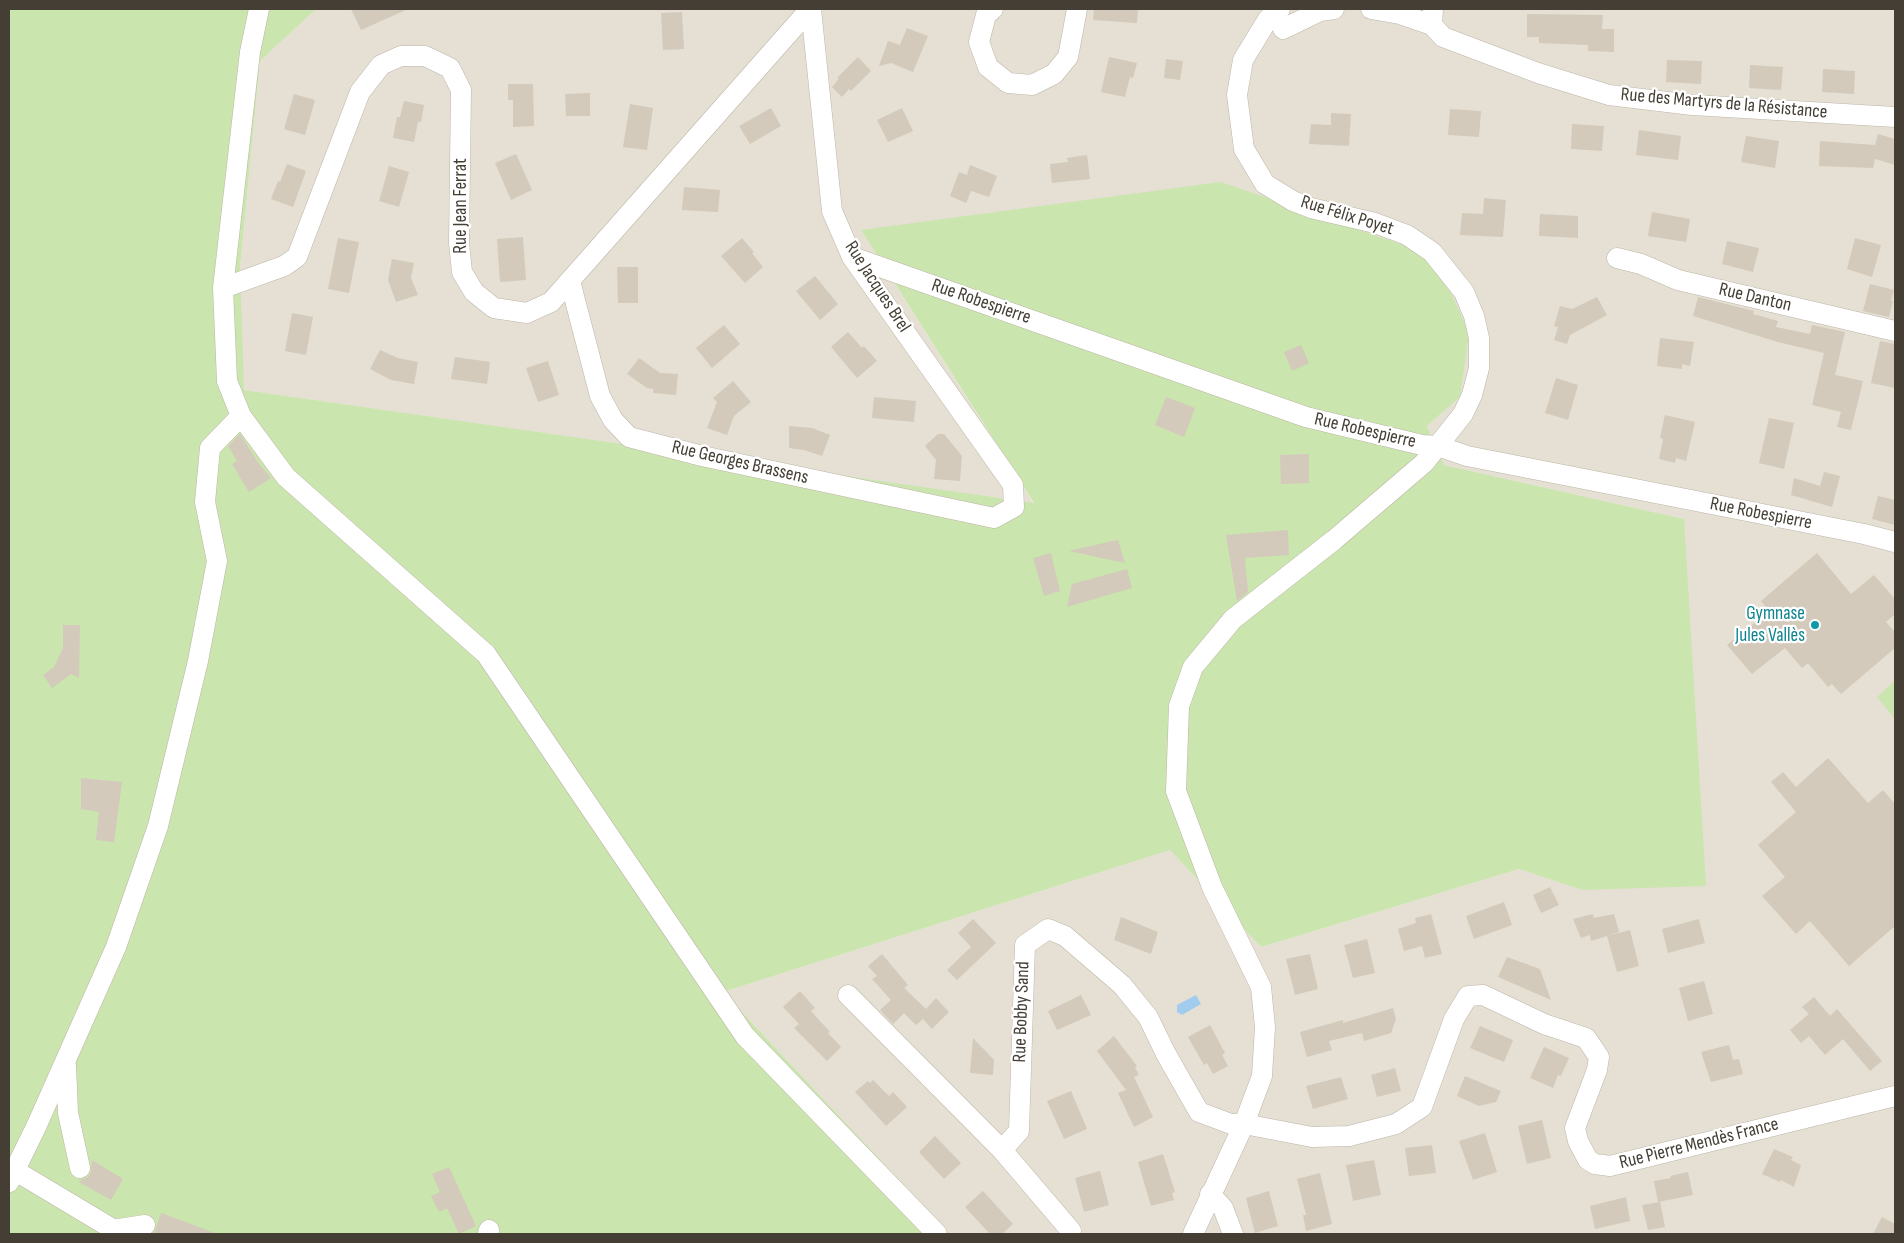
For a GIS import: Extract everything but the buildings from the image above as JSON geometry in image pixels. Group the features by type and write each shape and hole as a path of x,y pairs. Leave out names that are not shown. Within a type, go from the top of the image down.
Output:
{"street":[{"path":"259,9 250,52 223,288 227,381 241,416 286,477 486,654 745,1036 937,1234"},
{"name":"Rue Jean Ferrat","path":"223,288 284,266 297,257 360,92 381,65 402,56 425,56 450,68 461,90 459,243 462,272 474,292 494,308 527,313 551,302 811,9"},
{"name":"Rue Jacques Brel","path":"811,9 832,211 852,257 1013,484 1014,507"},
{"path":"994,9 986,15 979,42 988,66 1008,83 1032,84 1054,74 1068,58 1077,9"},
{"name":"Rue Félix Poyet","path":"1193,1234 1244,1124 1262,1076 1265,1027 1261,987 1212,886 1176,791 1179,706 1193,667 1233,619 1334,540 1424,463 1463,414 1472,395 1479,368 1477,331 1474,316 1464,292 1432,252 1407,235 1375,223 1311,208 1293,201 1265,184 1244,149 1238,95 1244,60 1268,19 1280,9"},
{"path":"1283,29 1320,11 1334,9"},
{"name":"Rue des Martyrs de la Résistance","path":"1370,9 1400,14 1436,24 1538,73 1609,95 1692,105 1895,117"},
{"name":"Rue Robespierre","path":"852,257 1306,417 1422,445 1438,446 1467,456 1864,534 1895,542"},
{"name":"Rue Danton","path":"1617,258 1640,264 1678,280 1895,330"},
{"name":"Rue Georges Brassens","path":"570,281 600,396 613,420 629,437 702,456 994,518 1014,507"},
{"path":"145,1225 117,1232 12,1176 116,947 158,826 198,661 217,561 205,502 210,448 241,416"},
{"name":"Rue Bobby Sand","path":"1002,1150 1019,1132 1024,945 1048,929 1065,936 1115,979 1148,1017 1166,1054 1199,1112 1231,1124 1244,1124"},
{"path":"848,995 1002,1150 1071,1231"},
{"name":"Rue Pierre Mendès France","path":"1244,1124 1312,1137 1349,1136 1396,1124 1422,1107 1454,1019 1468,996 1483,995 1544,1024 1586,1038 1599,1056 1597,1070 1574,1128 1578,1141 1588,1160 1595,1164 1610,1166 1895,1096"},
{"path":"66,1060 68,1113 80,1168"},
{"path":"1210,1194 1222,1208 1233,1234"}],"shaded area":[{"path":"316,9 1895,9 1895,1234 950,1234 723,992 1170,850 1261,947 1519,869 1582,890 1684,519 1444,465 1427,426 1460,397 861,230 1034,504 243,390 240,268 260,61"}],"green space":[{"path":"9,9 316,9 260,61 240,268 244,390 1034,503 861,230 1221,182 1420,251 1447,284 1469,333 1460,397 1427,426 1444,465 1684,519 1706,886 1582,890 1519,869 1261,947 1170,850 723,992 950,1234 9,1234"},
{"path":"1895,681 1895,719 1877,697"}],"water":[{"path":"1196,995 1201,1004 1182,1015 1177,1012 1177,1005"}],"place":[{"name":"Gymnase Jules Vallès","path":"1815,625"}]}
